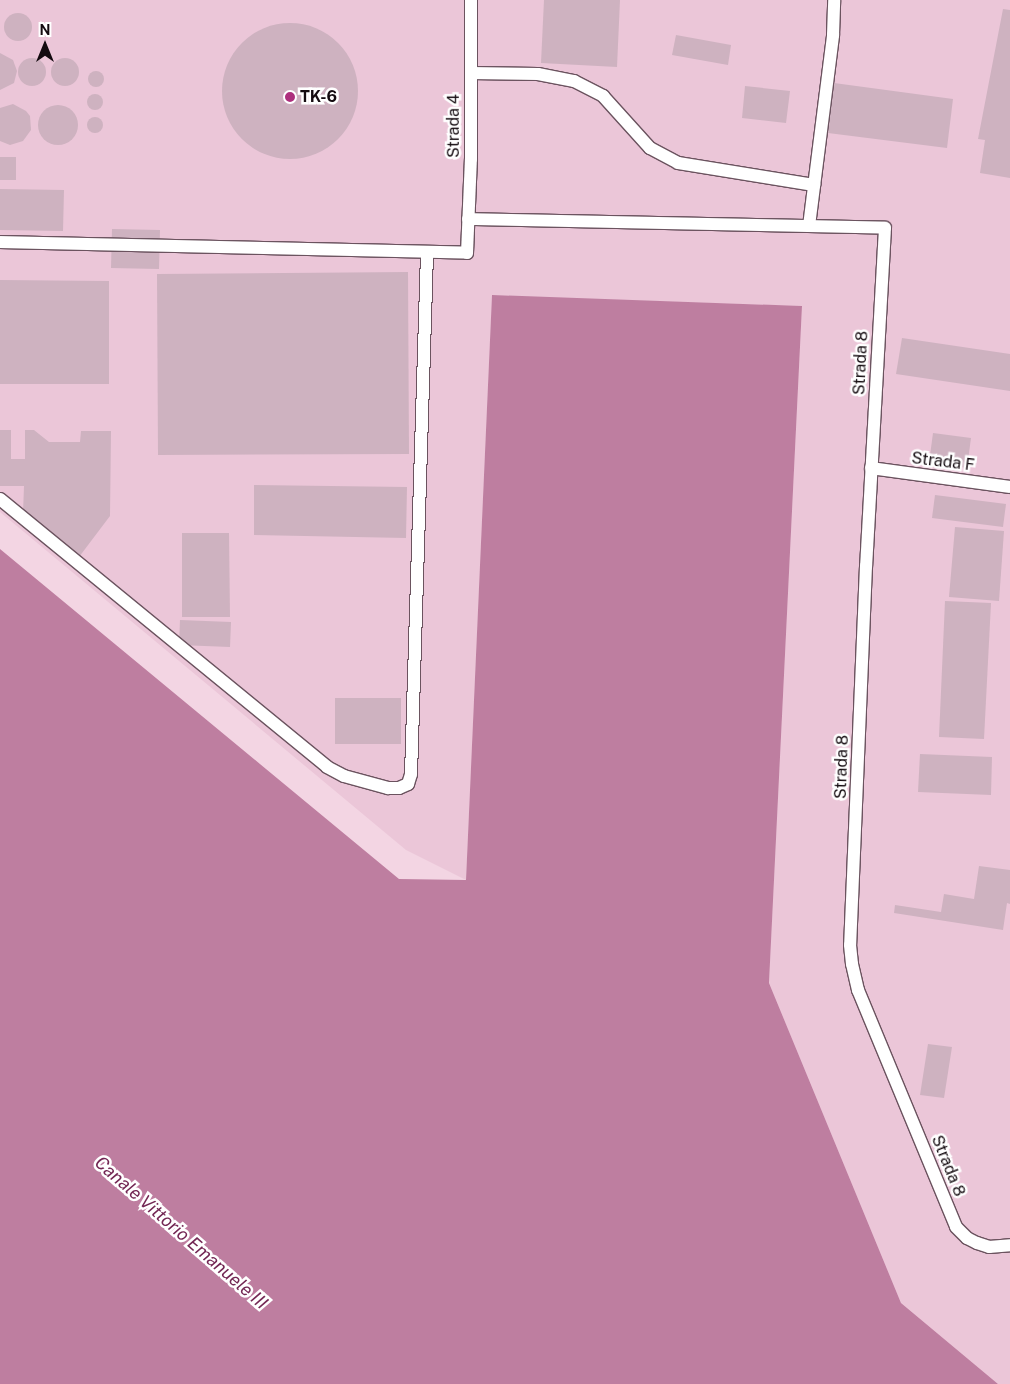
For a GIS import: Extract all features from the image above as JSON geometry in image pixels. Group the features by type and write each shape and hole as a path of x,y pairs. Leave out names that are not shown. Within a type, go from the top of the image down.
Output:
{"lane":[{"name":"Strada 4","path":"427,252 467,253 471,0"},
{"path":"468,219 809,226 832,35 834,0"},
{"path":"471,73 538,74 574,81 603,96 645,143 663,157 678,163 814,185"},
{"name":"Strada 8","path":"809,226 885,228 851,923 853,977 956,1227 967,1238 977,1243 989,1247 1010,1245"},
{"path":"0,242 427,252 411,774 408,784 398,788 388,788 344,776 327,767 0,499"},
{"name":"Strada F","path":"872,468 1010,487"}],"shaded area":[{"path":"0,0 1010,0 1010,1384 998,1384 901,1303 769,983 802,306 492,296 466,880 406,850 0,512"}],"water":[{"name":"Canale Vittorio Emanuele III","path":"492,295 802,306 769,983 901,1303 998,1384 0,1384 0,549 399,879 466,880"}],"building":[{"path":"544,0 620,0 617,67 541,63"},
{"path":"1003,9 1010,10 1010,178 980,173 985,140 978,139"},
{"path":"18,13 28,17 32,27 28,37 18,41 8,37 4,27 8,17"},
{"name":"TK-6","path":"290,23 316,29 338,43 352,65 358,91 352,117 338,139 316,153 290,159 264,153 242,139 228,117 222,91 228,65 242,43 264,29"},
{"path":"676,35 731,45 728,65 672,55"},
{"path":"0,53 13,60 17,71 14,83 0,90"},
{"path":"32,58 42,62 46,72 42,82 32,86 22,82 18,72 22,62"},
{"path":"65,58 75,62 79,72 75,82 65,86 55,82 51,72 55,62"},
{"path":"96,71 104,79 96,87 88,79"},
{"path":"834,83 953,99 947,148 828,133"},
{"path":"745,86 790,91 786,123 742,118"},
{"path":"95,94 103,102 95,110 87,102"},
{"path":"13,104 26,111 30,116 31,130 23,141 10,145 0,141 0,108"},
{"path":"62,105 69,108 75,114 78,125 77,133 69,142 62,145 54,145 47,142 39,133 38,121 41,114 50,106"},
{"path":"95,117 103,125 95,133 87,125"},
{"path":"0,157 16,157 16,180 0,180"},
{"path":"0,189 64,190 63,231 0,230"},
{"path":"112,229 160,230 159,269 111,268"},
{"path":"408,272 409,454 158,455 157,274"},
{"path":"0,280 109,281 109,384 0,384"},
{"path":"902,338 1010,354 1010,391 896,374"},
{"path":"0,430 11,430 11,459 25,459 25,430 34,430 49,442 80,442 81,431 111,431 110,516 79,557 23,513 24,486 0,486"},
{"path":"933,433 971,438 967,468 929,463"},
{"path":"254,485 407,487 406,538 254,535"},
{"path":"935,495 1006,504 1003,527 932,518"},
{"path":"955,527 1004,531 999,601 949,597"},
{"path":"182,533 229,533 230,617 182,617"},
{"path":"945,601 991,603 984,739 939,737"},
{"path":"180,620 231,622 230,647 179,645"},
{"path":"335,698 401,698 401,744 335,744"},
{"path":"920,754 992,757 991,795 918,792"},
{"path":"979,866 1010,870 1010,904 1007,903 1003,930 894,913 895,905 941,912 944,894 974,899"},
{"path":"928,1044 952,1047 944,1098 920,1095"}],"place":[{"name":"TK-6","path":"290,97"}]}
